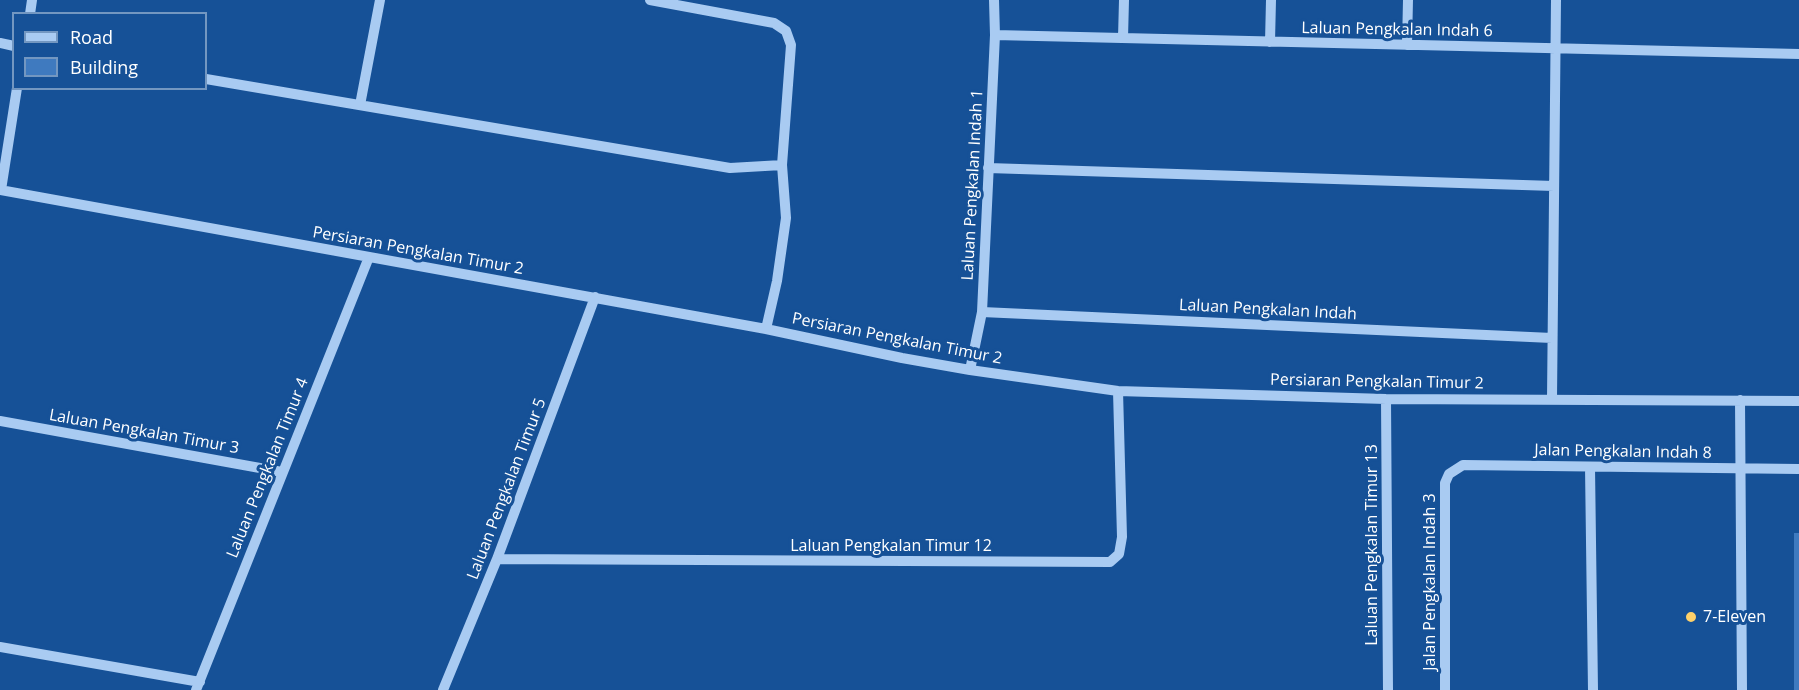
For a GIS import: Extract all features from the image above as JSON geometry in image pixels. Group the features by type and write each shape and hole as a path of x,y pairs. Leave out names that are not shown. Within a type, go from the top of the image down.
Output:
{"street":[{"path":"360,105 380,0"},
{"path":"650,0 774,23 786,31 791,45 782,165 786,218 777,281 766,329"},
{"name":"Laluan Pengkalan Indah 1","path":"970,370 982,312 995,35 994,0"},
{"path":"1123,38 1124,0"},
{"path":"1270,42 1271,0"},
{"path":"1407,0 1407,45"},
{"path":"1552,399 1556,0"},
{"name":"Laluan Pengkalan Indah 6","path":"995,35 1799,54"},
{"path":"207,79 730,168 782,165"},
{"path":"0,190 17,90"},
{"path":"988,168 1554,186"},
{"name":"Persiaran Pengkalan Timur 2","path":"0,190 595,297 766,329 902,358 1118,391 1386,399 1799,401"},
{"name":"Laluan Pengkalan Timur 4","path":"198,686 369,257"},
{"name":"Laluan Pengkalan Timur 5","path":"443,690 497,559 595,297"},
{"name":"Laluan Pengkalan Indah","path":"982,312 1552,338"},
{"name":"Laluan Pengkalan Timur 12","path":"497,559 1110,562 1119,554 1122,537 1118,391"},
{"name":"Laluan Pengkalan Timur 13","path":"1386,399 1388,690"},
{"path":"1740,400 1742,690"},
{"name":"Laluan Pengkalan Timur 3","path":"0,421 282,472"},
{"name":"Jalan Pengkalan Indah 8","path":"1449,474 1463,465 1799,469"},
{"path":"1590,467 1593,690"},
{"name":"Jalan Pengkalan Indah 3","path":"1445,690 1445,483 1449,474"},
{"path":"0,647 198,686"}],"building":[{"path":"1794,533 1799,533 1799,690 1794,690"}],"place":[{"name":"7-Eleven","path":"1691,617"}]}
